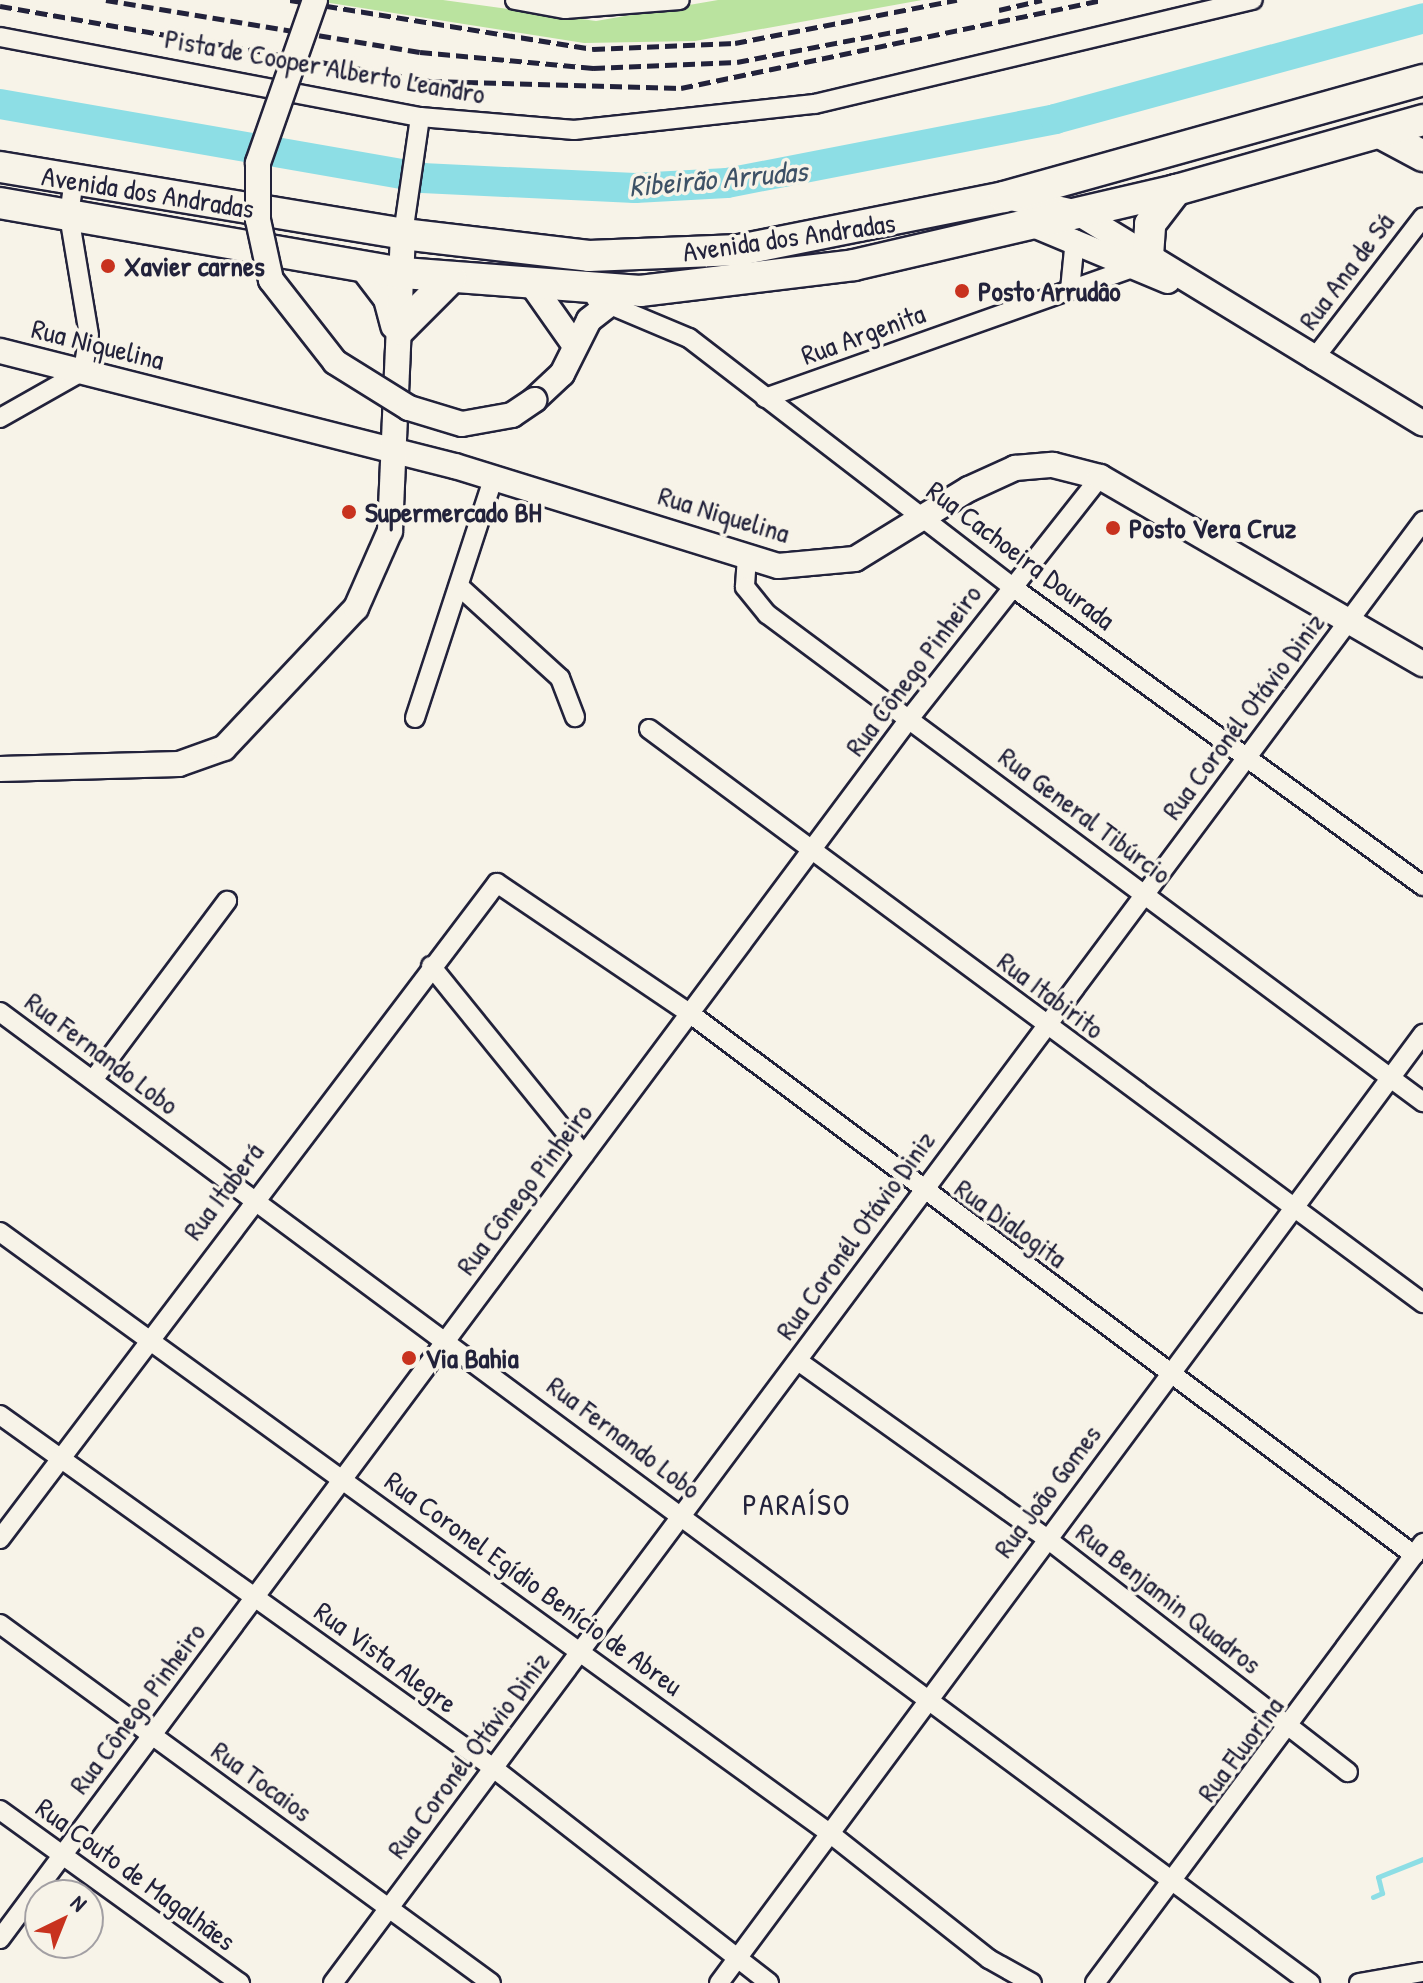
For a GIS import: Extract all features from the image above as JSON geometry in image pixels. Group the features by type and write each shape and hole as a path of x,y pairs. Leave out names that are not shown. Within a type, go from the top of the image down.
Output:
{"main road":[{"name":"Avenida dos Andradas","path":"0,167 403,234 589,256 739,250 1004,197 1423,80"},
{"name":"Avenida dos Andradas","path":"0,203 403,273 533,286 640,291 780,278 1031,224 1077,226 1176,190 1423,120"},
{"path":"1382,134 1423,156"},
{"path":"1140,262 1150,224 1176,190"},
{"path":"399,336 451,278"},
{"path":"608,305 640,291"}],"street":[{"path":"315,0 258,163 258,220 271,280 314,343 395,402 462,424 512,415 534,400 562,374 573,343 608,305"},
{"path":"515,0 565,9 680,0"},
{"name":"Pista de Cooper Alberto Leandro","path":"0,37 420,117 574,130 721,120 815,104 1253,0"},
{"path":"0,769 179,764 224,748 327,644 369,590 390,531 398,452 403,234 420,117"},
{"path":"0,418 83,371 89,335 69,215 74,180"},
{"path":"1004,197 1077,226 1207,296 1423,424"},
{"name":"Rua Ana de Sá","path":"1313,360 1423,217"},
{"path":"1070,290 1077,226"},
{"name":"Rua Argenita","path":"765,398 1070,290 1140,262"},
{"path":"360,265 386,299 399,336"},
{"path":"533,286 573,343"},
{"name":"Rua Cachoeira Dourada","path":"575,288 689,338 1011,586 1423,886"},
{"name":"Rua Niquelina","path":"0,351 494,477 778,566 839,565 1015,468 1053,465 1100,477 1423,664"},
{"path":"415,718 461,588 494,477"},
{"name":"Rua Cônego Pinheiro","path":"0,1939 346,1481 446,1339 692,1015 909,719 1100,477"},
{"name":"Rua Coronél Otávio Diniz","path":"333,1983 798,1361 1043,1024 1249,757 1423,521"},
{"name":"Rua General Tibúrcio","path":"747,557 745,587 757,606 1423,1102"},
{"path":"461,588 560,678 575,717"},
{"name":"Rua Itabirito","path":"649,729 1291,1209 1423,1303"},
{"name":"Rua Dialogita","path":"497,883 692,1015 922,1192 1168,1374 1419,1549"},
{"name":"Rua Itaberá","path":"0,1539 249,1200 497,883"},
{"path":"93,1080 227,901"},
{"path":"431,966 584,1155"},
{"name":"Rua Fernando Lobo","path":"0,1012 249,1200 446,1339 1310,1983"},
{"name":"Rua João Gomes","path":"719,1983 832,1835 1046,1538 1423,1034"},
{"name":"Rua Coronel Egídio Benício de Abreu","path":"0,1232 832,1835 989,1959 1032,1983"},
{"name":"Rua Benjamin Quadros","path":"798,1361 1046,1538 1348,1772"},
{"name":"Rua Vista Alegre","path":"0,1415 492,1767 769,1983"},
{"name":"Rua Fluorina","path":"1095,1983 1291,1729 1419,1549"},
{"name":"Rua Tocaios","path":"0,1624 491,1983"},
{"name":"Rua Couto de Magalhães","path":"0,1810 240,1983"},
{"path":"1359,1983 1423,1972"}],"green space":[{"path":"311,0 443,0 596,21 718,0 922,0 695,41 584,43"}],"waterway":[{"name":"Ribeirão Arrudas","path":"0,104 422,178 635,188 727,183 1055,119 1423,18"},
{"path":"1373,1897 1382,1893 1378,1877 1423,1859"}],"railway":[{"path":"106,0 420,52 593,68 737,62 909,29"},
{"path":"290,0 593,49 735,43 957,0"},
{"path":"999,10 1042,0"},
{"path":"0,6 430,81 681,88 1103,0"}],"place":[{"name":"Xavier carnes","path":"108,266"},
{"name":"Posto Arrudâo","path":"962,291"},
{"name":"Supermercado BH","path":"349,512"},
{"name":"Posto Vera Cruz","path":"1113,528"},
{"name":"Via Bahia","path":"409,1358"}],"district":[{"name":"PARAÍSO","path":"797,1504"}]}
